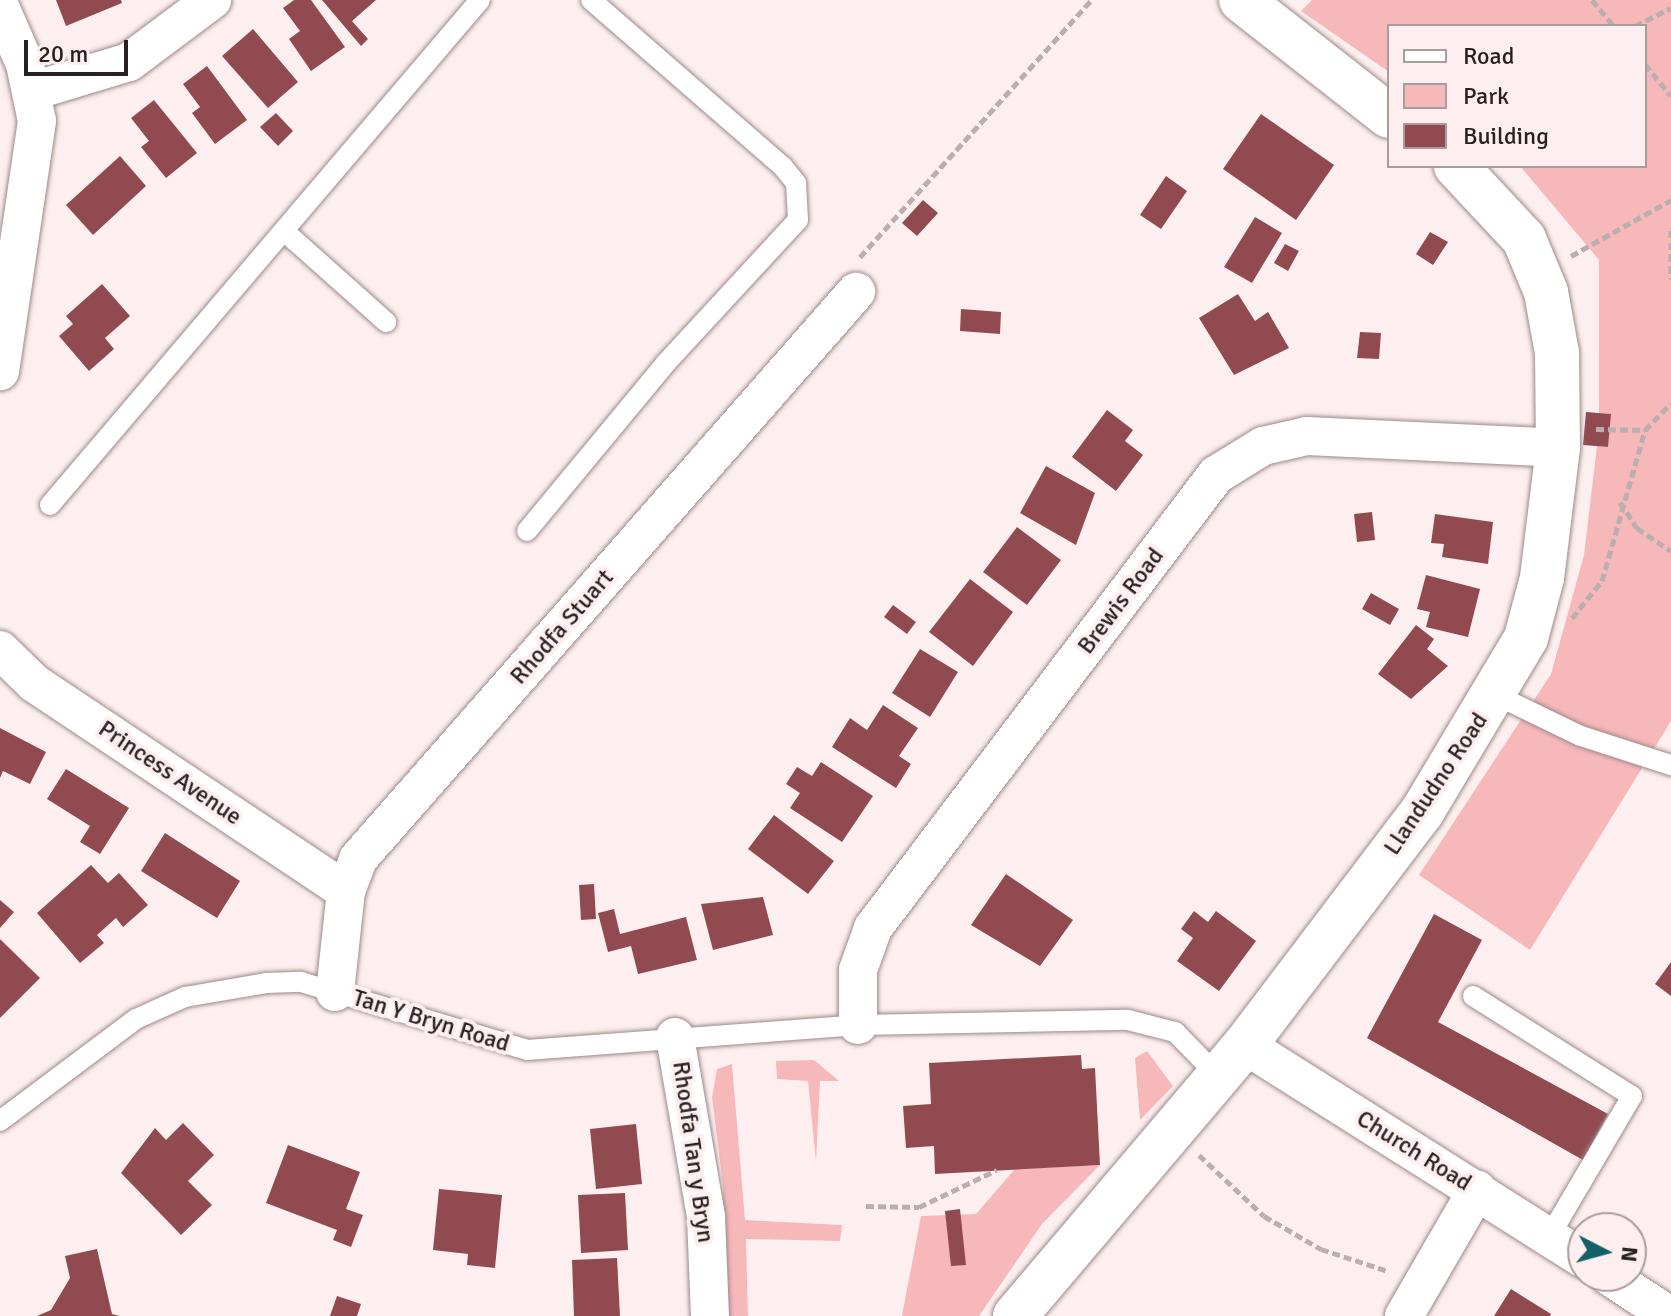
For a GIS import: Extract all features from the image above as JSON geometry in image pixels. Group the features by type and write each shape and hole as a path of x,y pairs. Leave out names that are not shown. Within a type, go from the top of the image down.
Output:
{"main road":[{"path":"1241,0 1387,114"},
{"name":"Llandudno Road","path":"1015,1316 1231,1060 1422,812 1496,695 1526,638 1542,578 1558,438 1557,353 1538,274 1524,239 1458,168"}],"street":[{"path":"33,91 129,62 212,0"},
{"path":"0,7 33,91 34,162 0,371"},
{"name":"Rhodfa Stuart","path":"335,992 346,891 358,859 856,292"},
{"name":"Brewis Road","path":"858,1025 858,970 873,928 1216,475 1263,446 1307,436 1558,438"},
{"name":"Princess Avenue","path":"0,650 34,683 346,891"},
{"name":"Rhodfa Tan y Bryn","path":"675,1037 706,1217 710,1316"},
{"name":"Church Road","path":"1231,1060 1477,1190 1567,1249"},
{"path":"1404,1316 1477,1190"},
{"path":"1633,1292 1670,1316"}],"lane":[{"path":"50,505 480,0"},
{"path":"527,531 665,364 798,220 796,183 782,166 591,0"},
{"path":"284,231 386,322"},
{"path":"1496,695 1581,736 1671,765"},
{"name":"Tan Y Bryn Road","path":"0,1121 136,1019 185,997 266,983 335,992 527,1050 858,1025 1157,1023 1231,1060"},
{"path":"1473,996 1632,1096 1549,1237"}],"path":[{"path":"856,292 855,263 1091,0"},
{"path":"1592,0 1612,24"},
{"path":"1639,24 1671,8"},
{"path":"1647,66 1671,96"},
{"path":"1538,274 1671,200"},
{"path":"1671,230 1671,279"},
{"path":"1526,638 1565,624 1602,581 1620,501 1645,430 1671,403"},
{"path":"1558,438 1645,430"},
{"path":"1620,501 1637,528 1671,551"},
{"path":"1171,1129 1264,1216 1321,1249 1424,1283"},
{"path":"866,1206 919,1207 997,1170"}],"green space":[{"path":"1312,0 1671,0 1671,721 1530,950 1419,875 1551,674 1584,555 1597,446 1608,447 1610,414 1599,413 1599,260 1522,168 1647,168 1647,24 1387,24 1387,71 1301,11"},
{"path":"1147,1051 1173,1086 1140,1120 1135,1058"},
{"path":"814,1060 839,1081 820,1081 816,1162 808,1081 777,1079 776,1061"},
{"path":"732,1064 745,1220 842,1225 840,1241 746,1239 748,1316 725,1316 723,1185 712,1097 717,1069"},
{"path":"1100,1165 1042,1224 979,1316 902,1316 921,1216 976,1214 1015,1169"}],"building":[{"path":"56,0 121,0 122,3 66,26"},
{"path":"294,0 311,0 345,47 311,71 289,39 300,31 283,8"},
{"path":"322,0 376,0 352,21 368,39 361,46"},
{"path":"253,29 298,82 268,108 222,56"},
{"path":"207,66 247,120 215,144 192,113 200,107 183,84"},
{"path":"154,100 197,153 166,178 141,147 149,141 131,118"},
{"path":"276,113 293,131 278,146 260,127"},
{"path":"1261,114 1334,165 1296,220 1223,169"},
{"path":"120,156 146,186 93,235 66,205"},
{"path":"1166,176 1187,191 1161,229 1140,215"},
{"path":"923,200 938,213 917,236 902,223"},
{"path":"1255,217 1282,233 1252,283 1224,267"},
{"path":"1430,232 1448,242 1433,265 1416,254"},
{"path":"1285,244 1299,251 1288,271 1274,263"},
{"path":"102,284 130,316 105,338 114,349 89,371 59,336 73,324 66,316"},
{"path":"1238,294 1255,321 1268,312 1289,348 1234,375 1199,318"},
{"path":"961,309 1001,312 1000,334 960,331"},
{"path":"1360,332 1381,333 1379,359 1357,358"},
{"path":"1107,410 1133,430 1125,441 1143,455 1116,491 1072,457"},
{"path":"1586,412 1611,414 1608,447 1583,445"},
{"path":"1046,466 1095,493 1076,545 1020,513"},
{"path":"1372,512 1375,540 1357,542 1354,514"},
{"path":"1435,514 1493,522 1488,564 1442,557 1444,544 1431,543"},
{"path":"1017,527 1061,560 1027,605 983,572"},
{"path":"1426,575 1480,589 1468,637 1426,627 1430,612 1417,609"},
{"path":"970,579 1013,612 973,666 929,632"},
{"path":"1371,593 1399,609 1390,625 1362,609"},
{"path":"893,605 916,622 907,634 884,617"},
{"path":"1416,625 1434,639 1427,649 1448,666 1411,699 1378,674"},
{"path":"920,649 958,672 930,717 892,693"},
{"path":"883,705 918,728 899,756 911,764 896,788 832,747 850,718 867,730"},
{"path":"0,728 46,752 30,784 3,771 0,778"},
{"path":"821,762 873,796 842,842 790,808 800,793 786,784 797,767 812,776"},
{"path":"66,769 129,808 100,854 80,842 90,826 47,799"},
{"path":"774,815 834,861 808,894 748,849"},
{"path":"165,833 240,881 217,918 141,871"},
{"path":"91,865 108,883 119,873 148,905 123,927 116,918 97,935 104,943 80,963 37,913"},
{"path":"1006,874 1073,920 1040,966 971,925"},
{"path":"594,884 596,919 581,920 579,885"},
{"path":"763,897 773,935 713,950 701,904"},
{"path":"0,900 14,912 0,928"},
{"path":"614,909 620,934 686,917 697,960 638,974 631,946 608,952 598,913"},
{"path":"1194,911 1208,922 1216,911 1256,941 1219,991 1177,961 1193,938 1181,929"},
{"path":"1434,914 1482,940 1438,1022 1608,1114 1583,1160 1367,1038"},
{"path":"0,939 40,978 0,1018"},
{"path":"1671,962 1671,996 1655,984"},
{"path":"1081,1055 1082,1069 1095,1068 1100,1165 935,1174 934,1146 906,1148 903,1106 931,1104 929,1063"},
{"path":"183,1123 214,1155 188,1181 212,1205 181,1235 121,1173 155,1128 166,1140"},
{"path":"636,1124 642,1184 596,1189 590,1129"},
{"path":"288,1145 360,1172 346,1209 363,1215 351,1247 333,1240 337,1230 266,1203"},
{"path":"439,1189 502,1195 495,1268 467,1265 468,1254 433,1250"},
{"path":"625,1193 628,1250 581,1253 578,1195"},
{"path":"960,1209 966,1265 951,1266 945,1211"},
{"path":"97,1249 112,1314 120,1316 37,1316 51,1310 70,1278 65,1256"},
{"path":"617,1258 620,1316 574,1316 572,1260"},
{"path":"1511,1289 1551,1314 1550,1316 1494,1316"},
{"path":"337,1296 361,1304 357,1316 330,1316"}]}
